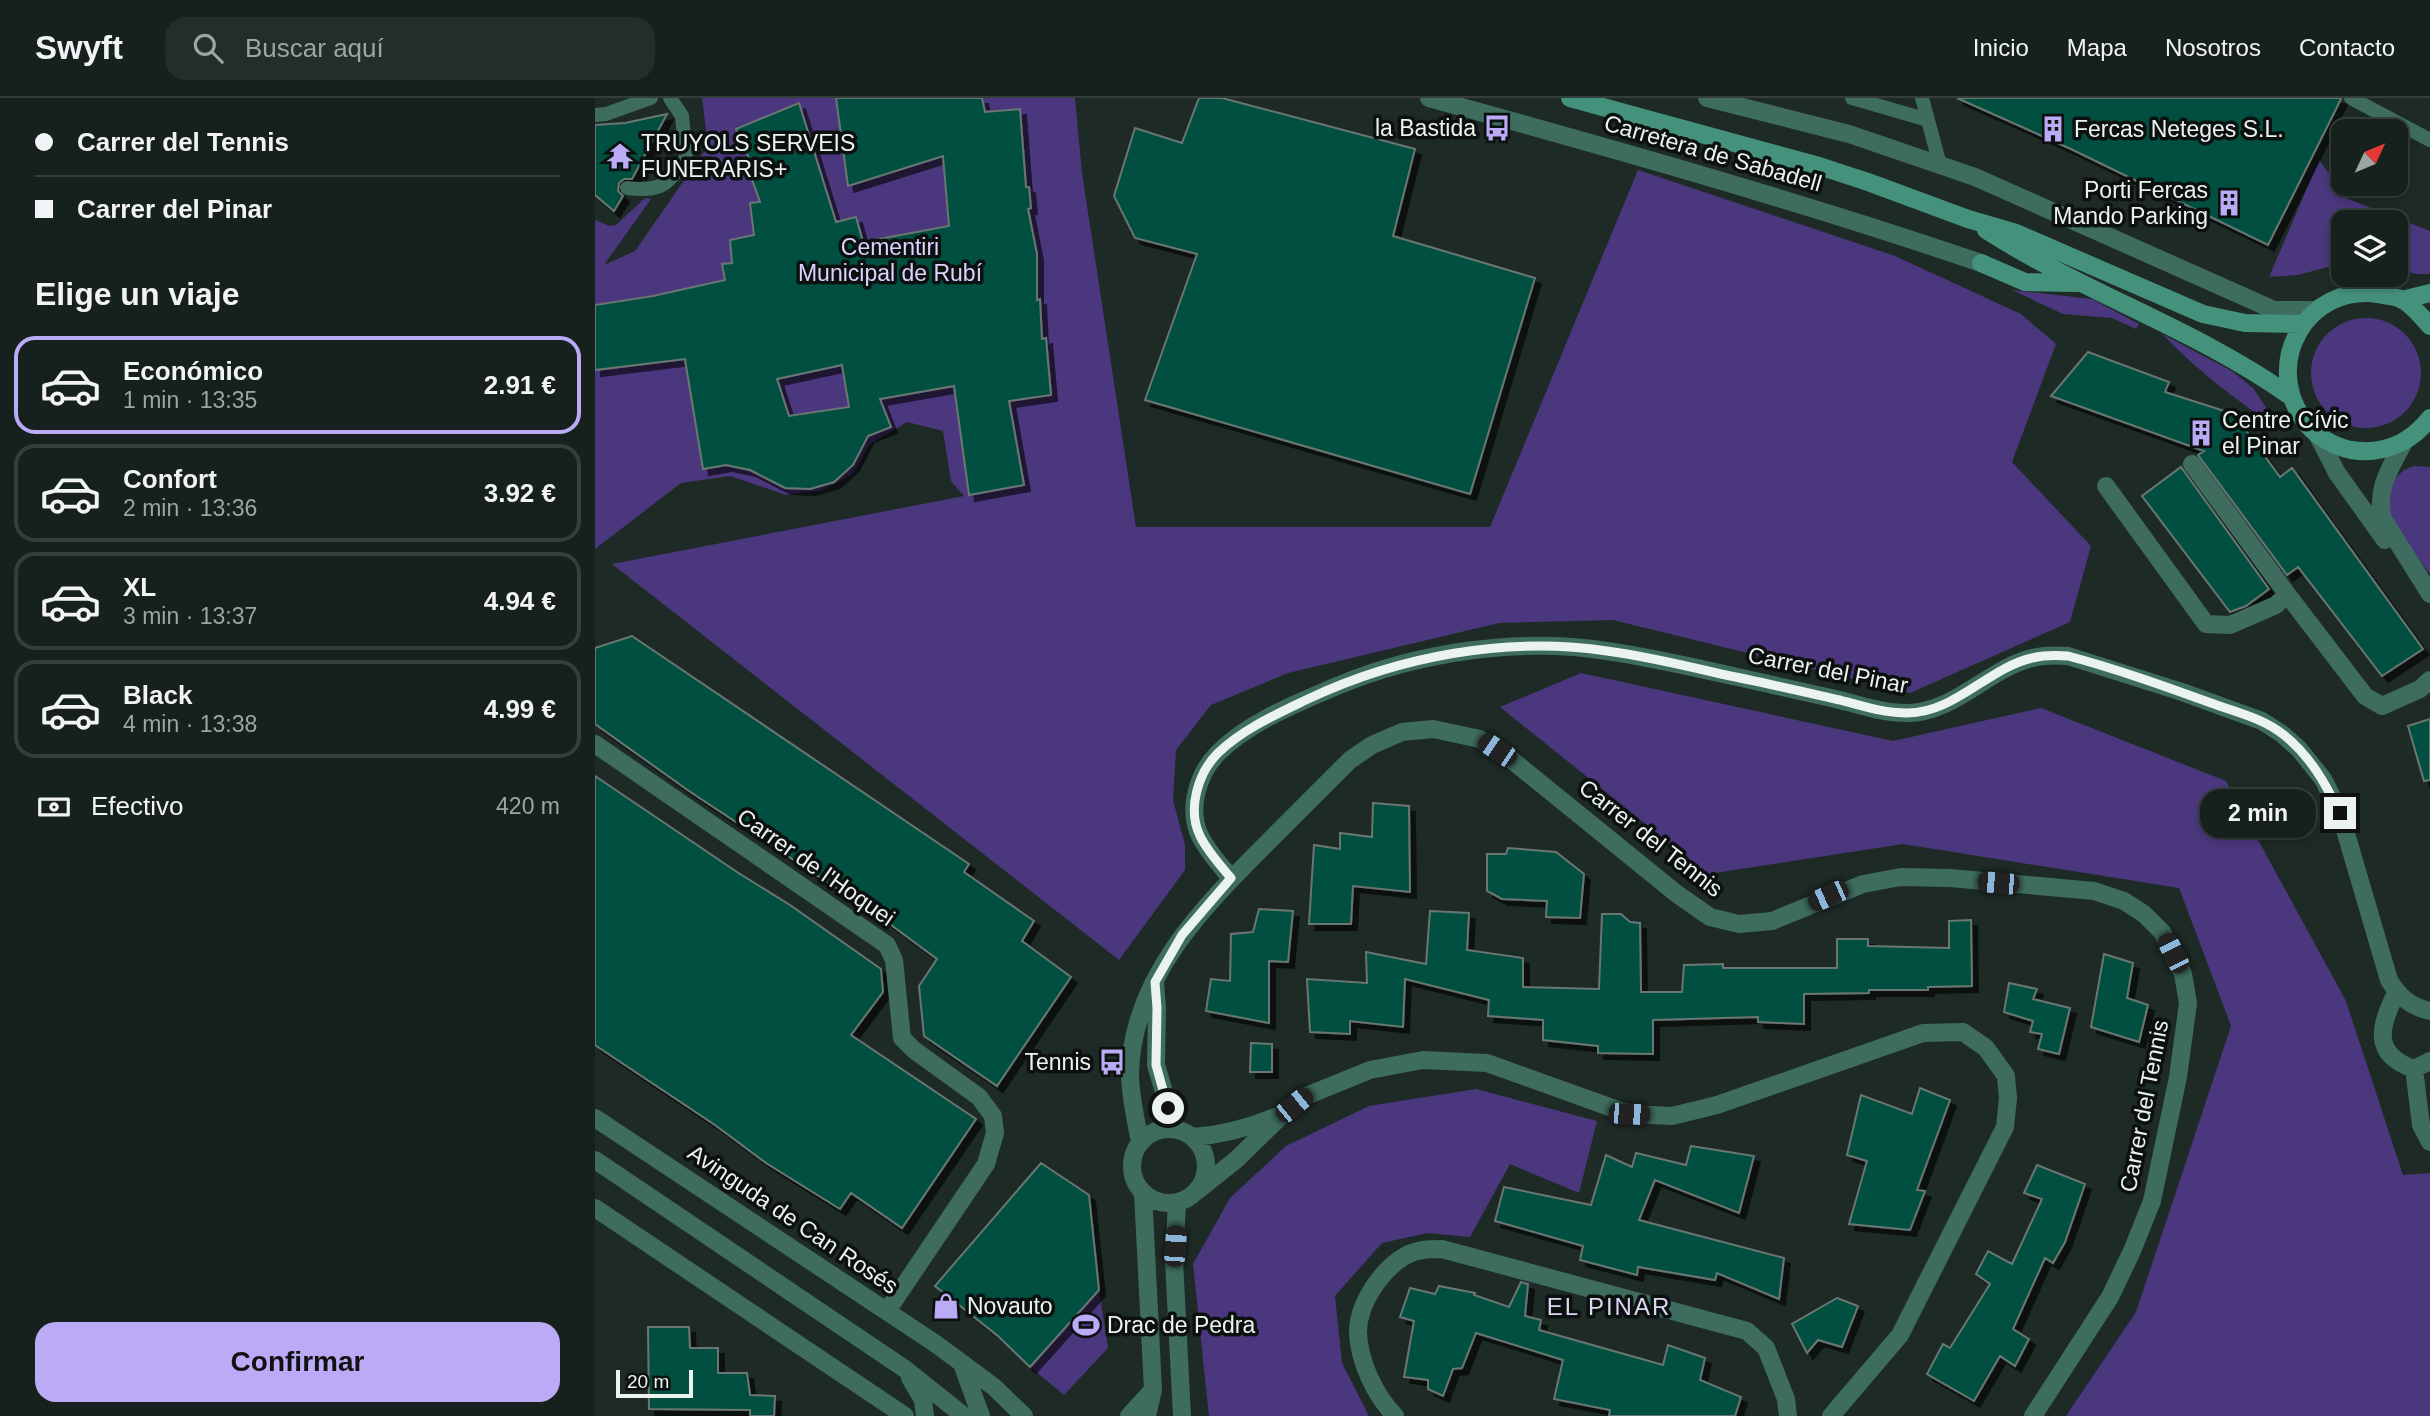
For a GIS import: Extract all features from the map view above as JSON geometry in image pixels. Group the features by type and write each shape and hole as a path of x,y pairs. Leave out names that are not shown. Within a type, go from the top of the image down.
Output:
{"main road":[{"path":"1570,98 1819,166 1968,219 2016,233 2203,314 2245,323 2303,324"},
{"path":"1968,219 2011,247 2246,366 2290,396"},
{"path":"1981,264 2025,282 2081,283"},
{"path":"2430,293 2402,300 2369,293 2332,300 2316,310 2293,341 2287,378 2290,396 2301,417 2317,434 2344,448 2375,451 2417,438 2430,418"},
{"path":"2402,300 2430,326"}],"street":[{"name":"Carretera de Sabadell","path":"1429,98 1656,160 1877,228 1981,264"},
{"path":"1707,98 1849,134 1940,165 2021,196 2274,310 2316,310"},
{"path":"2317,434 2337,473 2388,544 2413,570"},
{"path":"2417,438 2382,486 2380,501 2383,519 2430,594"},
{"path":"2192,464 2365,696 2382,706 2420,689 2430,680"},
{"path":"2106,486 2206,624 2230,625 2276,605 2287,594"},
{"name":"Carrer del Pinar","path":"1231,878 1209,852 1198,833 1195,809 1198,783 1209,762 1227,744 1285,710 1363,675 1405,662 1505,648 1606,650 1876,709 1909,713 1948,702 1990,676 2030,658 2068,656 2262,721 2299,749 2323,779 2340,813 2384,967 2396,993"},
{"name":"Carrer del Tennis","path":"1147,1416 1153,1390 1143,1193 1132,1174 1134,1152 1140,1142 1130,1073 1144,1004 1182,935 1231,878 1350,760 1372,744 1402,732 1433,729 1480,739 1513,761 1677,894 1710,917 1739,924 1772,921 1863,884 1901,877 1950,878 2094,891 2124,901 2144,914 2162,932 2183,974 2188,1003 2178,1077 2152,1202 2109,1297 2033,1416"},
{"name":"Carrer de l'Hoquei","path":"595,744 887,945 894,960 902,1038 913,1050 979,1097 993,1116 995,1133 986,1164 887,1311"},
{"path":"1155,982 1156,1065 1175,1129"},
{"path":"2430,1011 2408,1003 2396,993 2382,1028 2382,1039 2393,1058 2402,1065 2422,1065 2421,1125 2430,1142"},
{"path":"1143,1193 1153,1200 1177,1202 1197,1191 1237,1160 1305,1096 1370,1070 1423,1060 1487,1063 1629,1114 1672,1116 1717,1105 1923,1033 1963,1032 1986,1048 2006,1076 2008,1098 2005,1127 1900,1335 1831,1416"},
{"path":"1140,1142 1156,1131 1175,1129 1193,1137 1220,1135 1252,1127 1282,1115"},
{"name":"Avinguda de Can Rosés","path":"595,1118 962,1363 994,1387 1024,1416"},
{"path":"1193,1137 1206,1163 1197,1191"},
{"path":"595,1160 905,1369 964,1416"},
{"path":"1177,1202 1174,1261 1182,1416"},
{"path":"595,1208 905,1416"},
{"path":"1395,1416 1384,1404 1372,1383 1364,1359 1358,1331 1365,1301 1385,1273 1405,1255 1422,1249 1442,1249 1747,1331 1766,1348 1786,1399 1788,1416"},
{"path":"962,1363 981,1416"},
{"path":"905,1369 923,1400 925,1416"},
{"path":"1129,1416 1153,1390"}],"lane":[{"path":"595,115 606,114 651,98"},
{"path":"627,188 649,191 670,181 686,158 682,116 670,98"},
{"path":"1852,98 1928,120"},
{"path":"1922,98 1940,165"},
{"path":"2351,98 2430,140"}],"green space":[{"path":"702,98 1075,98 1082,173 1136,527 1490,527 1638,170 1895,256 2021,314 2056,344 2012,462 2091,546 2070,622 1910,693 1613,620 1499,623 1288,673 1211,705 1176,750 1173,800 1185,845 1185,870 1119,960 612,564 964,496 951,481 943,431 907,422 869,445 853,474 823,490 786,495 730,476 681,483 595,549 595,220 610,226 616,225 645,198 651,199 604,265 635,251 708,146"},
{"path":"2319,160 2331,176 2331,196 2346,196 2376,210 2331,210 2331,266 2298,275 2269,277"},
{"path":"2408,222 2430,231 2430,274 2408,272"},
{"path":"2012,290 2092,299 2139,324 2136,329 2112,318 2063,314"},
{"path":"2366,318 2387,322 2405,334 2417,352 2421,373 2417,394 2405,412 2387,424 2366,428 2345,424 2327,412 2315,394 2311,373 2315,352 2327,334 2345,322"},
{"path":"2162,334 2232,371 2253,388 2281,430 2219,385"},
{"path":"2430,467 2430,574 2400,532 2388,509 2393,482 2407,468"},
{"path":"1581,673 1893,741 2041,708 2226,781 2346,1001 2403,1175 2430,1173 2430,1416 2066,1416 2136,1312 2231,1026 2179,888 1903,844 1708,874 1500,707"},
{"path":"1476,1089 1597,1121 1579,1193 1510,1164 1470,1237 1428,1233 1382,1243 1335,1296 1342,1363 1369,1416 1209,1416 1193,1264 1230,1198 1286,1146 1369,1106"},
{"name":"Drac de Pedra","path":"1099,1290 1108,1348 1064,1395 1030,1367"}],"building":[{"name":"Cementiri Municipal de Rubí","path":"836,98 982,98 985,112 1020,109 1026,187 1029,187 1031,208 1028,209 1037,254 1037,300 1040,299 1042,339 1046,338 1051,395 1009,401 1024,485 969,495 954,386 880,399 891,427 868,436 853,465 834,482 810,489 785,488 750,470 726,465 703,469 685,359 595,370 595,305 653,296 725,280 722,264 732,263 730,240 754,235 750,203 760,202 745,160 749,158 736,129 799,103 836,222 856,217 863,242 949,226 943,156 848,186","holes":["842,365 849,407 789,416 777,379"]},
{"path":"1199,98 1222,98 1415,149 1393,236 1535,278 1470,494 1145,400 1197,254 1135,238 1114,196 1135,128 1182,143"},
{"path":"1957,98 2341,98 2268,245 2071,149"},
{"name":"TRUYOLS SERVEIS FUNERARIS+","path":"667,114 632,179 624,179 619,183 618,191 623,196 614,211 595,195 595,125 625,123"},
{"path":"2088,352 2169,382 2165,392 2234,414 2280,477 2292,468 2423,649 2382,676 2298,567 2287,575 2198,455 2204,451 2051,396"},
{"path":"2181,467 2269,589 2246,606 2230,612 2142,496"},
{"path":"632,636 969,864 964,872 1034,921 1022,941 1071,977 997,1086 924,1036 919,986 937,959 883,919 689,791 595,724 595,648"},
{"path":"2430,719 2430,780 2424,781 2408,726"},
{"path":"595,776 790,905 881,969 883,992 851,1035 976,1119 902,1228 851,1193 840,1209 766,1163 715,1125 595,1045"},
{"path":"1373,803 1409,806 1410,892 1353,886 1351,924 1309,924 1314,845 1340,849 1340,833 1372,837"},
{"path":"1508,848 1556,852 1584,874 1580,918 1546,917 1547,901 1502,899 1487,891 1487,854 1506,854"},
{"path":"1259,909 1293,911 1288,962 1269,961 1269,1023 1206,1011 1211,979 1230,981 1231,934 1253,932"},
{"path":"1430,911 1469,913 1467,950 1523,958 1523,987 1599,989 1602,914 1621,914 1630,922 1640,923 1641,992 1682,992 1684,965 1723,964 1723,968 1837,968 1837,939 1868,939 1868,946 1949,948 1949,921 1971,920 1972,986 1804,994 1804,1024 1758,1022 1758,1017 1653,1020 1653,1054 1598,1053 1598,1046 1543,1040 1543,1020 1488,1016 1489,1000 1405,979 1403,1027 1350,1021 1350,1034 1310,1032 1307,979 1367,983 1366,952 1426,964"},
{"path":"2104,954 2133,963 2127,998 2148,1005 2139,1042 2091,1027"},
{"path":"2009,983 2037,989 2033,999 2070,1008 2059,1054 2038,1049 2042,1034 2030,1032 2033,1021 2004,1012"},
{"path":"1251,1043 1272,1044 1272,1072 1250,1072"},
{"path":"1920,1088 1950,1100 1917,1190 1925,1191 1910,1230 1849,1224 1867,1161 1847,1155 1861,1095 1912,1114"},
{"path":"1691,1146 1754,1156 1739,1213 1655,1180 1639,1220 1784,1258 1779,1299 1717,1273 1715,1280 1638,1267 1637,1275 1580,1260 1583,1246 1495,1221 1504,1187 1591,1205 1606,1155 1632,1167 1636,1153 1686,1165"},
{"path":"1041,1163 1089,1195 1099,1290 1030,1367 998,1336 935,1286"},
{"path":"2037,1165 2085,1184 2065,1242 2053,1263 2045,1258 2013,1329 2029,1339 2015,1366 2000,1356 1974,1401 1927,1374 1943,1344 1950,1348 1990,1284 1976,1274 1988,1251 2012,1264 2042,1199 2024,1193"},
{"path":"1521,1282 1528,1284 1525,1316 1541,1320 1539,1330 1663,1365 1668,1345 1705,1358 1700,1380 1741,1397 1735,1416 1609,1416 1610,1410 1554,1399 1563,1360 1476,1333 1462,1368 1453,1369 1443,1396 1428,1389 1428,1380 1404,1377 1414,1321 1400,1317 1410,1288 1435,1294 1439,1286 1475,1293 1474,1295 1509,1307"},
{"path":"1837,1298 1858,1306 1842,1347 1818,1340 1807,1353 1792,1324"},
{"path":"648,1327 689,1327 690,1348 718,1348 718,1373 747,1373 750,1395 775,1396 774,1416 750,1416 750,1410 649,1409"}],"place":[{"name":"la Bastida","path":"1497,128"},
{"name":"Fercas Neteges S.L.","path":"2053,129"},
{"name":"TRUYOLS SERVEIS FUNERARIS+","path":"620,156"},
{"name":"Porti Fercas Mando Parking","path":"2229,203"},
{"name":"Centre Cívic el Pinar","path":"2201,433"},
{"name":"Tennis","path":"1112,1062"},
{"name":"Novauto","path":"946,1306"},
{"name":"Drac de Pedra","path":"1086,1325"}],"district":[{"name":"EL PINAR","path":"1609,1307"}],"route":[{"path":"1168,1108 1156,1065 1155,982 1182,935 1231,878 1209,852 1198,833 1195,809 1198,783 1209,762 1227,744 1285,710 1363,675 1405,662 1505,648 1606,650 1876,709 1909,713 1948,702 1990,676 2030,658 2068,656 2262,721 2282,734 2311,762 2340,813"}]}
